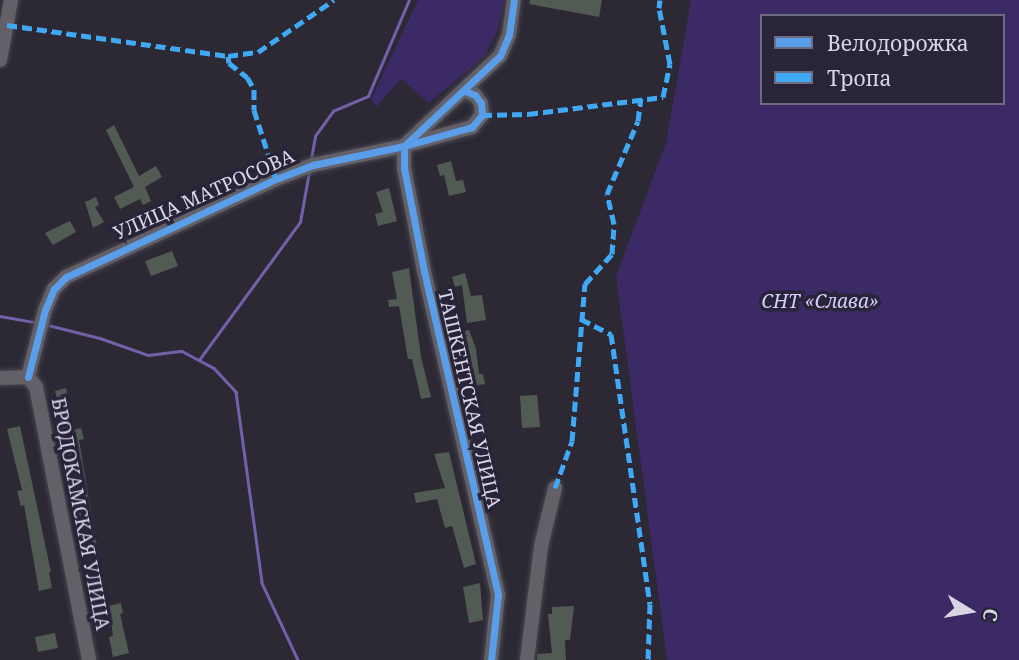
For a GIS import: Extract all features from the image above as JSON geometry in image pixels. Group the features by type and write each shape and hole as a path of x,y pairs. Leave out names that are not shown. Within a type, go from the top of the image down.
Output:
{"street":[{"path":"0,60 11,0"},
{"path":"404,146 500,57 509,35 514,0"},
{"name":"УЛИЦА МАТРОСОВА","path":"27,377 45,310 54,289 66,277 276,178 313,165 404,146 472,127 482,115 481,103 475,94 465,91"},
{"name":"ТАШКЕНТСКАЯ УЛИЦА","path":"404,146 404,169 424,271 498,595 491,660"},
{"path":"0,378 27,377"},
{"name":"БРОДОКАМСКАЯ УЛИЦА","path":"27,377 36,387 89,660"},
{"path":"527,660 541,546 555,488"}],"green space":[{"path":"418,0 504,0 498,30 484,57 429,103 401,79 376,107 371,99"},
{"name":"СНТ «Слава»","path":"691,0 1019,0 1019,660 667,660 616,276 666,143"}],"building":[{"path":"530,0 602,0 599,17 529,4"},
{"path":"114,125 139,176 156,166 162,177 145,187 151,201 143,205 140,199 120,209 114,197 134,187 106,130"},
{"path":"451,161 456,181 463,180 466,192 449,196 444,175 440,176 437,165"},
{"path":"389,188 397,221 378,226 375,214 383,212 376,192"},
{"path":"96,197 99,205 95,207 104,222 93,228 85,202"},
{"path":"70,221 76,232 53,245 45,233"},
{"path":"172,251 178,266 151,276 145,261"},
{"path":"409,268 421,357 431,397 421,399 412,359 408,359 399,306 389,307 388,300 397,299 392,272"},
{"path":"465,273 471,296 482,295 486,320 467,323 462,285 455,287 452,277"},
{"path":"469,330 476,349 479,374 483,374 485,384 465,387 457,333"},
{"path":"66,388 68,397 64,398 73,430 81,428 84,439 79,440 97,547 86,549 57,410 60,409 55,391"},
{"path":"537,395 540,427 522,428 520,396"},
{"path":"20,426 51,572 52,588 39,591 24,505 21,506 17,491 22,490 7,429"},
{"path":"449,452 476,564 464,568 452,526 445,528 437,499 416,503 414,493 445,488 434,454"},
{"path":"480,583 483,620 469,623 463,587"},
{"path":"121,603 123,613 120,614 129,653 113,657 109,637 113,636 109,606"},
{"path":"574,606 570,640 565,640 566,660 537,660 537,654 552,653 548,614 552,614 552,607"},
{"path":"55,633 58,648 38,652 35,637"}],"waterway":[{"path":"311,159 315,136 333,111 368,96 409,0"},
{"path":"199,360 300,222 309,172"},
{"path":"0,316 38,323"},
{"path":"48,325 100,338 148,355 182,351 214,368 236,392 262,583 298,660"}],"marked path":[{"path":"7,25 228,56 258,52 334,0"},
{"path":"482,115 528,114 663,97 670,64 659,8 660,0"},
{"path":"228,56 229,63 247,77 254,89 254,110 276,179"},
{"path":"555,488 572,441 585,284 612,254 614,224 607,194 638,121 641,98"},
{"path":"581,319 611,334 650,604 648,660"}],"cycle path":[{"path":"28,377 45,310 54,289 66,277 276,179 313,165 404,146 500,56 509,35 514,0"},
{"path":"465,91 475,95 481,103 482,115 472,127 404,146 404,168 424,271 498,595 491,660"}]}
